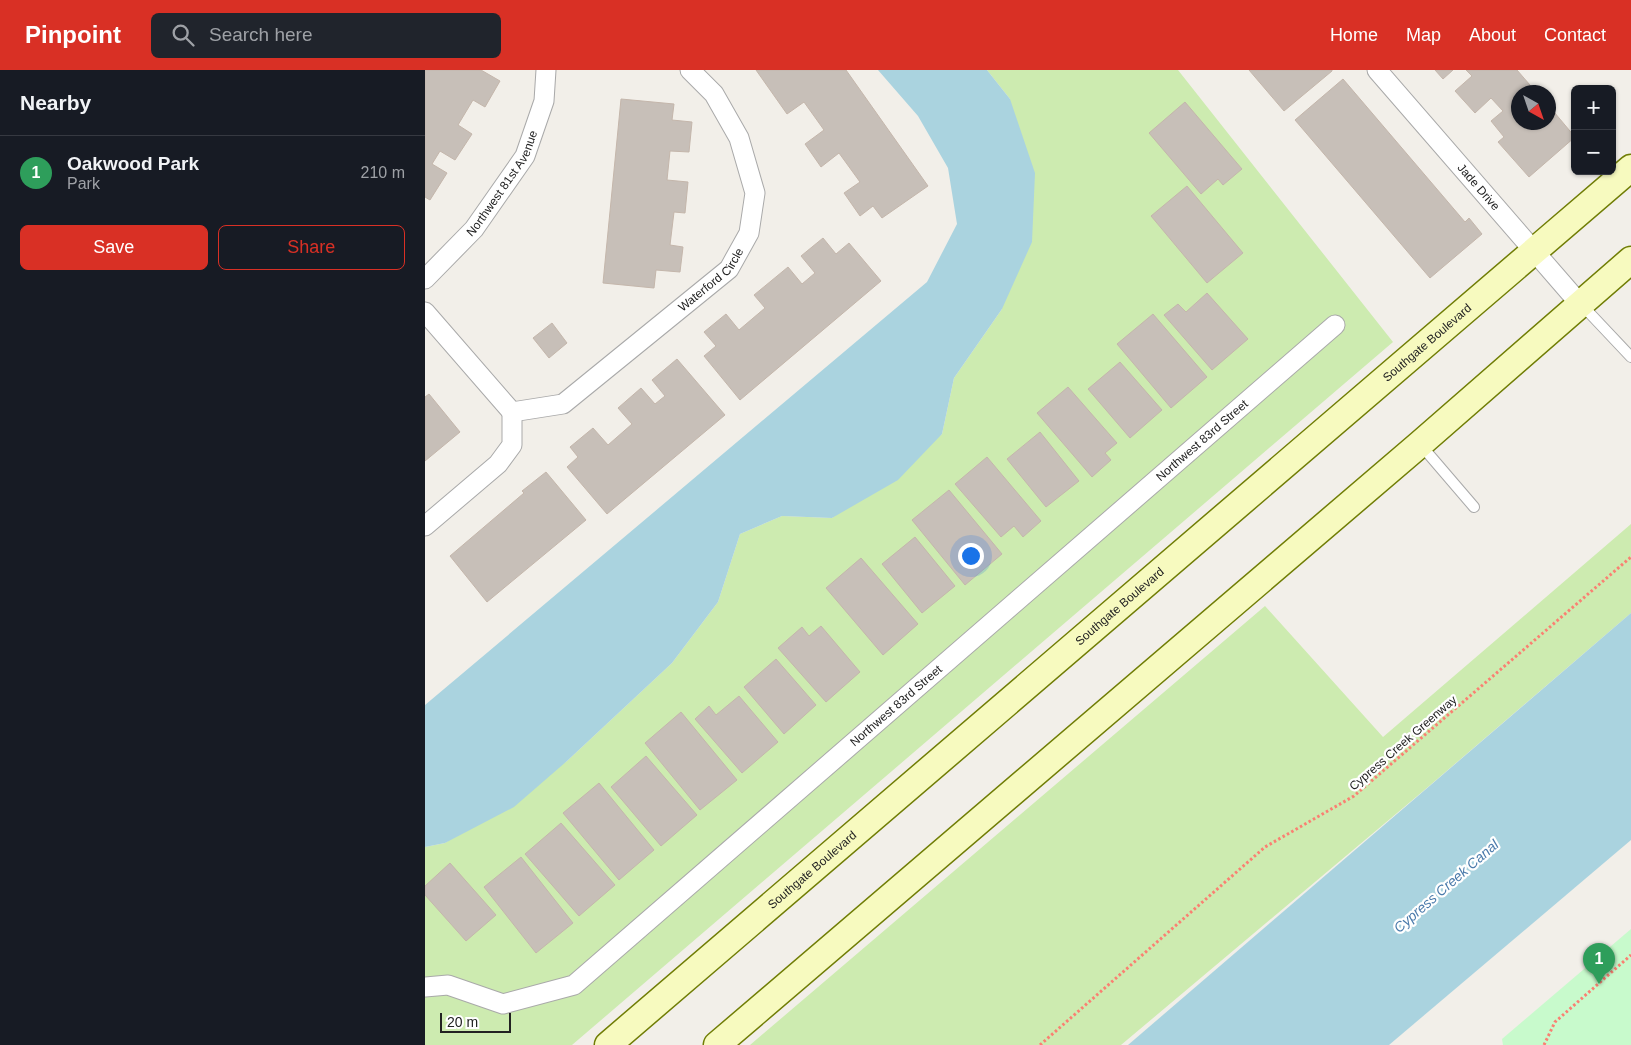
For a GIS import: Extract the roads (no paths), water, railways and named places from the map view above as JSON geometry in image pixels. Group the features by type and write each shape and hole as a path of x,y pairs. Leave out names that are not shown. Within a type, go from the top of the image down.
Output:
{"main road":[{"name":"Southgate Boulevard","path":"608,1045 1534,249 1631,168"},
{"path":"717,1045 1420,444 1631,260"}],"street":[{"name":"Northwest 81st Avenue","path":"425,280 474,229 525,156 544,101 546,70"},
{"name":"Waterford Circle","path":"512,412 563,404 729,269 749,234 755,193 739,138 714,94 690,70"},
{"name":"Jade Drive","path":"1377,70 1580,304"},
{"path":"425,312 512,412 511,445 498,464 425,526"},
{"name":"Northwest 83rd Street","path":"425,987 448,986 503,1004 574,986 1335,325"}],"lane":[{"path":"1580,304 1631,357"},
{"path":"1420,444 1474,507"}],"water":[{"path":"878,70 987,70 1010,99 1035,173 1032,242 1002,309 954,378 942,434 898,480 832,518 782,516 740,534 718,602 672,663 567,761 514,807 445,843 425,847 425,705 927,282 957,224 948,168 918,116"},
{"name":"Cypress Creek Canal","path":"1631,613 1631,840 1389,1045 1128,1045"}],"place":[{"name":"Oakwood Park","path":"1599,984"}]}
